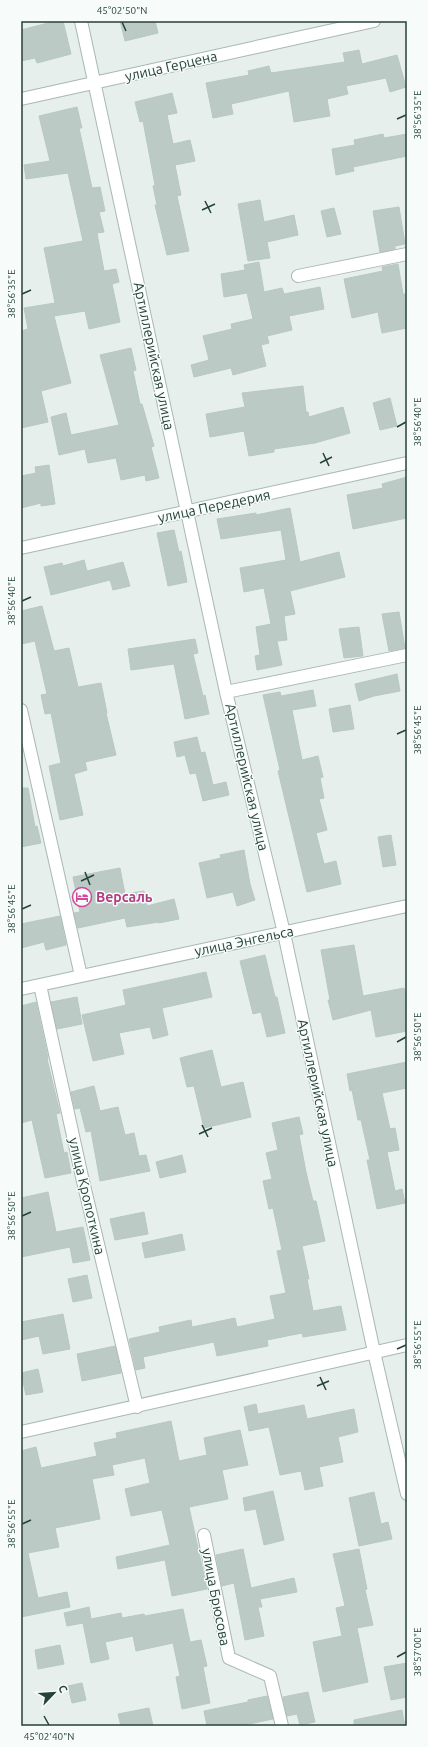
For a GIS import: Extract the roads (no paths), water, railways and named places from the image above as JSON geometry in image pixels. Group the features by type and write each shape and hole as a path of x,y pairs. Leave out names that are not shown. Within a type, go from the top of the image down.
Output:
{"street":[{"name":"Артиллерийская улица","path":"81,21 226,692 284,933 374,1352 407,1494"},
{"name":"улица Герцена","path":"21,99 95,83 319,27 374,21"},
{"path":"298,276 407,254"},
{"name":"улица Передерия","path":"21,548 407,463"},
{"name":"Артиллерийская улица","path":"226,692 407,655"},
{"path":"21,710 81,976"},
{"name":"улица Энгельса","path":"21,989 407,906"},
{"name":"улица Кропоткина","path":"40,985 82,1177 137,1406"},
{"path":"21,1432 407,1345"},
{"name":"улица Брюсова","path":"204,1535 229,1658 270,1676 282,1726"}],"place":[{"name":"Версаль","path":"82,897"}]}
